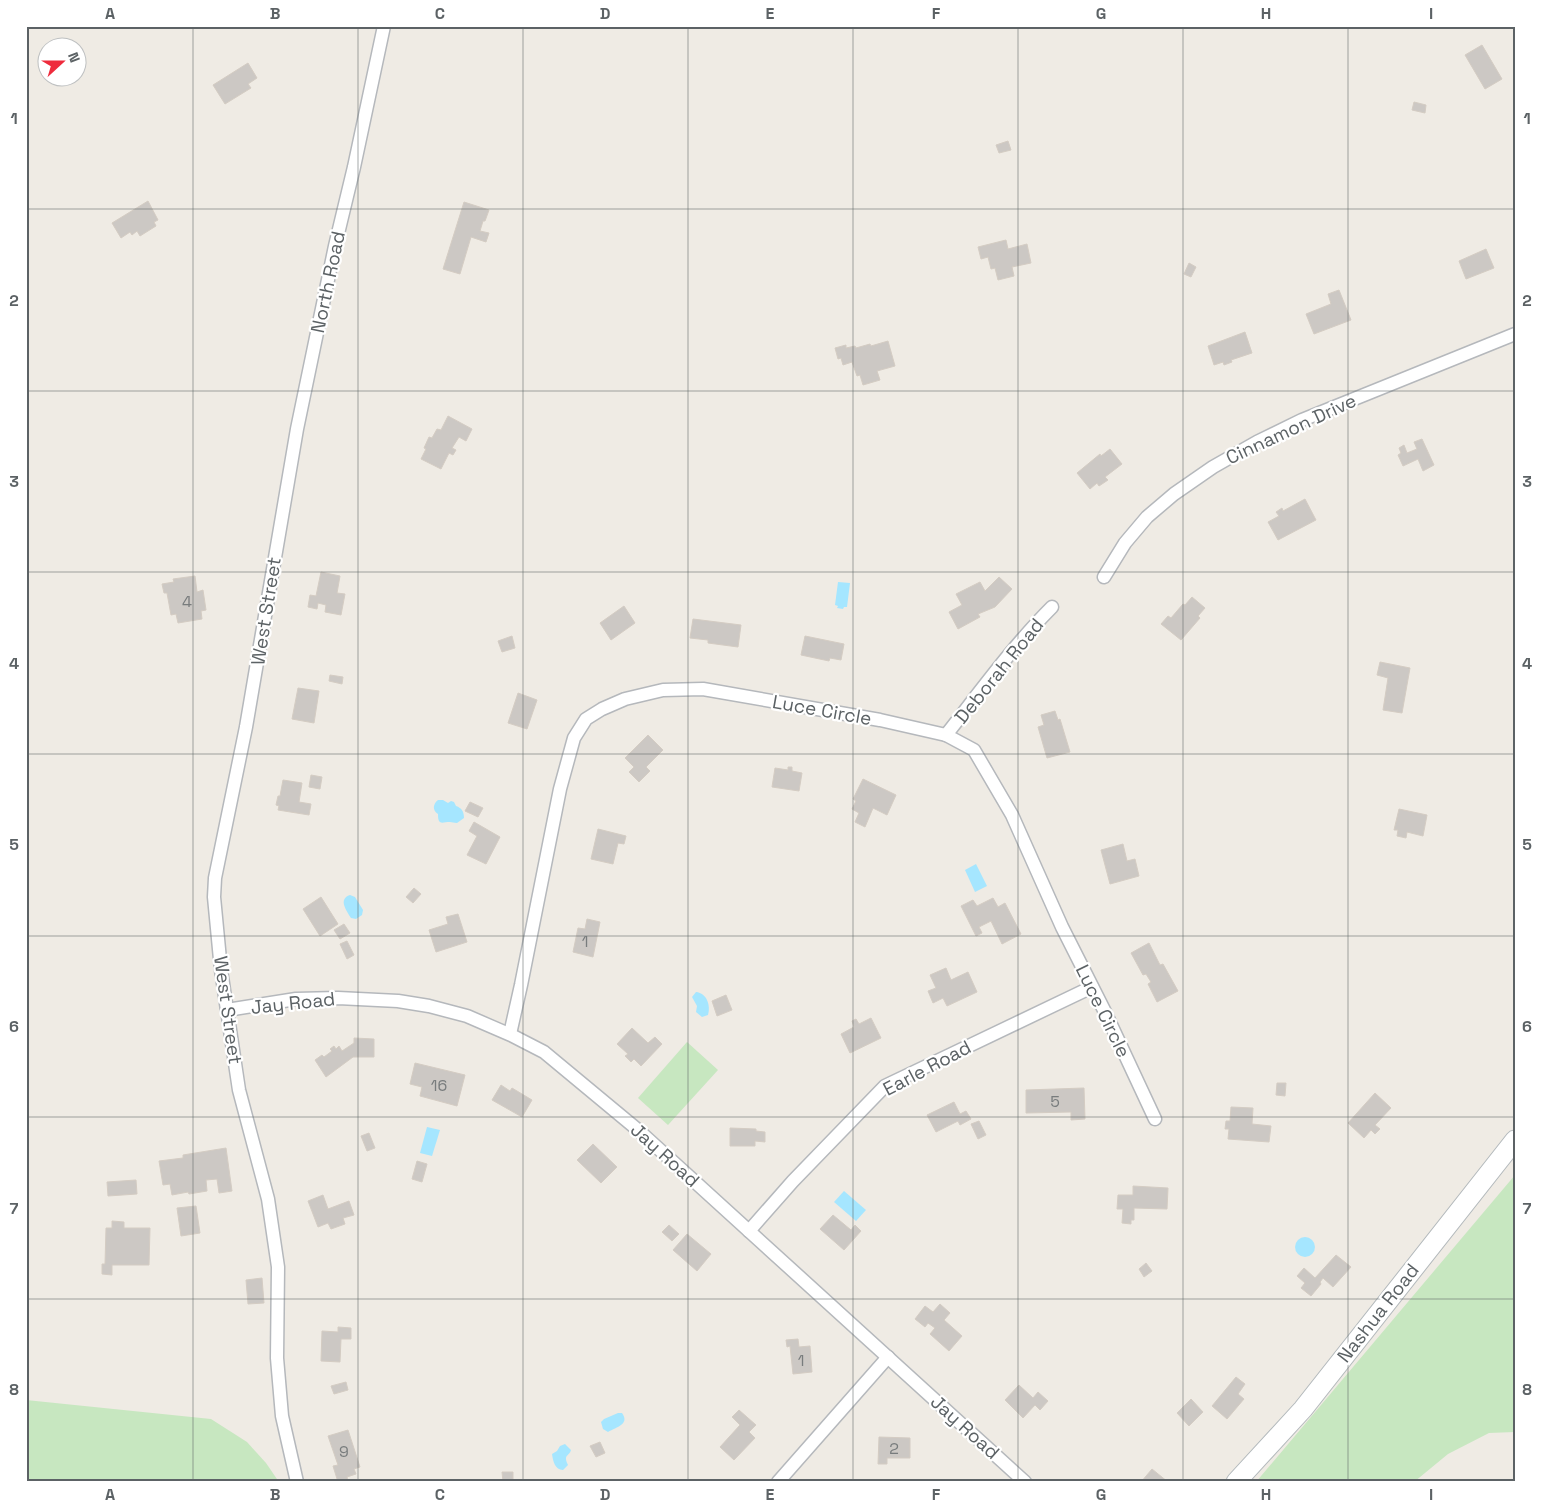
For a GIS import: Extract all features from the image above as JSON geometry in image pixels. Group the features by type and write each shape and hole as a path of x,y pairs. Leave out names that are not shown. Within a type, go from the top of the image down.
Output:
{"main road":[{"name":"Nashua Road","path":"1236,1482 1308,1402 1515,1140"}],"street":[{"name":"North Road","path":"278,538 297,429 384,26"},
{"name":"Cinnamon Drive","path":"1104,577 1125,543 1147,517 1174,494 1213,467 1257,442 1302,420 1515,334"},
{"name":"West Street","path":"278,538 246,727 214,878 214,897 221,970 239,1090 268,1199 273,1231 278,1267 277,1358 282,1416 297,1482"},
{"name":"Deborah Road","path":"946,735 986,683 1040,619 1052,608"},
{"name":"Luce Circle","path":"510,1034 560,788 574,738 586,719 602,709 625,699 663,690 703,689 880,720 946,735 974,750 1012,815 1062,927 1155,1119"},
{"name":"Earle Road","path":"749,1231 793,1181 884,1086 1092,988"},
{"name":"Jay Road","path":"227,1010 296,999 390,1000 429,1006 467,1016 510,1034 544,1052 638,1130 1025,1482"},
{"path":"778,1482 888,1357"}],"green space":[{"path":"687,1042 718,1070 668,1125 638,1098"},
{"path":"1515,1175 1515,1432 1489,1433 1448,1454 1414,1482 1256,1482"},
{"path":"26,1400 211,1419 247,1442 266,1463 279,1482 26,1482"}],"water":[{"path":"838,582 850,583 847,607 843,609 837,608 838,606 835,605"},
{"path":"438,800 448,803 454,802 462,810 464,818 457,823 440,822 434,807"},
{"path":"976,864 987,886 975,892 965,870"},
{"path":"350,895 355,897 363,910 362,915 356,919 351,918 344,905 344,899"},
{"path":"696,992 703,995 707,1000 708,1015 702,1017 696,1012 697,1006 692,997"},
{"path":"427,1127 440,1130 432,1156 420,1153"},
{"path":"844,1191 866,1210 856,1221 834,1202"},
{"path":"1305,1237 1312,1240 1315,1247 1312,1254 1305,1257 1298,1254 1295,1247 1298,1240"},
{"path":"618,1413 622,1413 624,1417 623,1423 608,1432 603,1429 601,1422"},
{"path":"565,1444 571,1450 566,1457 568,1465 563,1470 560,1470 556,1467 552,1454"}],"building":[{"path":"1482,45 1502,79 1485,89 1465,55"},
{"path":"248,63 257,78 248,84 251,88 225,104 213,85"},
{"path":"1414,102 1426,105 1425,113 1412,110"},
{"path":"1008,141 1011,150 999,153 996,145"},
{"path":"148,201 158,220 154,222 156,226 140,236 137,231 132,235 130,232 121,238 112,223"},
{"path":"464,202 489,210 480,231 489,233 486,242 471,237 460,274 443,269"},
{"path":"1006,240 1008,249 1027,244 1031,263 1012,267 1014,276 998,280 995,268 991,269 988,257 981,259 978,247"},
{"path":"1486,249 1494,268 1466,279 1459,261"},
{"path":"1189,263 1196,267 1191,277 1184,274"},
{"path":"1339,290 1351,320 1314,334 1306,314 1331,304 1328,294"},
{"path":"1245,332 1252,353 1231,360 1232,362 1224,365 1223,362 1214,365 1208,346"},
{"path":"888,341 895,366 877,371 880,380 863,385 860,375 857,376 852,362 843,365 841,358 838,359 835,348 846,345 846,348 855,346 856,348"},
{"path":"448,416 472,429 466,441 459,437 452,448 456,450 453,455 449,453 441,469 421,459 429,437 432,438 437,429 441,430"},
{"path":"1422,439 1434,465 1423,471 1418,459 1403,466 1398,455 1401,453 1399,448 1404,445 1407,453 1417,449 1414,442"},
{"path":"1110,449 1122,464 1105,477 1108,480 1099,486 1097,483 1090,489 1077,473 1100,454 1101,456"},
{"path":"1305,499 1316,520 1278,540 1268,522 1279,516 1276,512 1282,508 1283,511"},
{"path":"321,572 340,576 337,593 345,594 341,615 325,612 326,605 318,603 317,609 308,607 310,595 316,596"},
{"path":"195,576 197,592 203,590 206,610 201,611 202,619 178,623 176,614 171,615 167,593 164,593 162,584 174,582 173,579"},
{"path":"999,577 1012,589 995,607 978,614 980,617 958,629 949,612 962,605 956,594 980,582 985,591"},
{"path":"1192,597 1205,608 1198,616 1200,618 1181,640 1161,624 1168,616 1171,618"},
{"path":"624,606 635,623 611,640 600,623"},
{"path":"693,619 741,625 738,647 708,643 708,640 690,638"},
{"path":"512,636 515,648 502,652 498,641"},
{"path":"805,636 844,644 841,660 830,658 829,661 801,655"},
{"path":"1380,662 1410,668 1402,713 1383,710 1388,678 1377,675"},
{"path":"330,675 343,677 342,684 329,681"},
{"path":"298,688 319,691 314,723 292,719"},
{"path":"518,693 537,700 527,729 508,723"},
{"path":"1055,711 1058,720 1060,719 1070,752 1047,758 1038,727 1044,725 1041,715"},
{"path":"648,735 663,750 646,767 650,771 639,782 629,772 634,767 625,758"},
{"path":"788,767 792,767 792,771 802,773 799,791 772,787 775,768 788,770"},
{"path":"311,775 322,777 320,789 309,787"},
{"path":"863,779 896,795 887,815 873,808 865,827 855,822 859,813 852,809 856,801 853,799"},
{"path":"283,780 302,783 299,802 311,804 309,815 278,810 279,806 276,805"},
{"path":"470,802 483,808 478,817 465,811"},
{"path":"1399,809 1427,815 1423,836 1407,832 1406,838 1397,836 1398,830 1394,830"},
{"path":"474,822 500,837 486,864 467,855 477,836 469,831"},
{"path":"598,829 626,836 624,844 618,843 613,864 591,859"},
{"path":"1123,844 1127,861 1135,859 1139,876 1110,884 1101,850"},
{"path":"414,888 421,894 413,903 406,897"},
{"path":"321,897 338,924 320,936 303,909"},
{"path":"993,898 998,907 1005,903 1021,934 1002,944 991,921 979,927 982,933 976,936 961,906 973,900 977,906"},
{"path":"458,914 467,942 436,952 429,930 448,924 446,917"},
{"path":"587,919 600,922 593,957 573,952 578,928 585,929"},
{"path":"344,924 350,933 340,939 334,930"},
{"path":"347,941 354,955 347,959 340,944"},
{"path":"1149,943 1160,965 1163,964 1178,991 1157,1002 1148,984 1151,982 1146,974 1143,975 1131,953"},
{"path":"946,968 951,980 968,972 977,992 947,1006 943,998 933,1003 928,991 936,988 930,975"},
{"path":"726,995 732,1010 717,1016 712,1001"},
{"path":"871,1018 881,1038 850,1053 841,1034 854,1027 852,1021 856,1019 859,1024"},
{"path":"632,1028 648,1043 655,1037 662,1044 641,1066 634,1059 631,1062 625,1056 628,1054 617,1044"},
{"path":"354,1038 374,1039 374,1057 353,1057 326,1077 315,1060 322,1055 324,1057 332,1051 330,1049 334,1046 336,1049 339,1046 342,1051 354,1043"},
{"path":"415,1063 465,1075 457,1106 420,1096 422,1087 410,1084"},
{"path":"1277,1083 1286,1083 1285,1096 1276,1095"},
{"path":"501,1085 510,1091 512,1088 532,1100 522,1117 492,1100"},
{"path":"1084,1088 1085,1119 1071,1120 1071,1112 1026,1113 1026,1090"},
{"path":"1375,1093 1391,1108 1375,1125 1380,1129 1375,1134 1371,1130 1364,1138 1348,1123"},
{"path":"954,1102 960,1114 966,1111 971,1119 960,1125 958,1121 936,1132 927,1115"},
{"path":"1231,1107 1253,1108 1252,1124 1271,1126 1269,1142 1228,1139 1229,1129 1225,1129 1226,1121 1230,1121"},
{"path":"979,1121 986,1135 978,1139 971,1124"},
{"path":"730,1128 756,1129 756,1131 765,1132 765,1142 755,1141 755,1146 730,1146"},
{"path":"369,1133 375,1148 367,1151 361,1136"},
{"path":"593,1144 617,1167 601,1183 577,1160"},
{"path":"226,1148 232,1191 219,1193 217,1179 206,1180 207,1191 189,1194 188,1192 172,1195 170,1184 163,1185 159,1161 183,1158 183,1155"},
{"path":"417,1161 427,1164 422,1182 412,1179"},
{"path":"136,1180 137,1194 108,1196 107,1182"},
{"path":"1133,1186 1168,1188 1167,1209 1134,1208 1134,1220 1131,1220 1131,1224 1122,1223 1123,1209 1117,1209 1118,1195 1133,1195"},
{"path":"323,1195 328,1209 349,1201 354,1215 343,1218 345,1224 331,1229 328,1223 318,1227 308,1201"},
{"path":"196,1206 200,1233 181,1236 177,1208"},
{"path":"833,1215 851,1230 855,1225 861,1231 844,1250 820,1229"},
{"path":"112,1221 124,1222 124,1228 150,1228 149,1265 112,1265 112,1275 102,1274 102,1264 105,1264 106,1228 112,1228"},
{"path":"669,1225 679,1234 672,1241 662,1232"},
{"path":"687,1234 711,1254 697,1271 673,1250"},
{"path":"1336,1255 1351,1267 1333,1287 1323,1278 1320,1282 1321,1284 1311,1296 1301,1288 1305,1283 1297,1276 1304,1268 1315,1278"},
{"path":"1146,1263 1152,1271 1144,1277 1139,1269"},
{"path":"262,1278 264,1303 248,1304 246,1280"},
{"path":"940,1304 950,1313 944,1320 962,1336 949,1351 930,1334 935,1328 928,1323 925,1327 915,1319 925,1306 933,1312"},
{"path":"338,1327 351,1328 351,1339 341,1339 340,1362 321,1361 322,1331 338,1332"},
{"path":"798,1339 799,1347 810,1346 812,1372 793,1374 790,1346 787,1347 786,1340"},
{"path":"1236,1377 1245,1384 1238,1394 1244,1399 1227,1419 1212,1406"},
{"path":"346,1382 348,1390 334,1394 331,1386"},
{"path":"1019,1385 1033,1398 1038,1392 1048,1401 1040,1410 1035,1405 1023,1418 1005,1400"},
{"path":"1191,1399 1203,1412 1189,1426 1177,1413"},
{"path":"739,1410 756,1425 749,1432 755,1438 734,1460 720,1447 740,1425 732,1417"},
{"path":"348,1430 360,1467 354,1469 356,1474 347,1477 348,1482 338,1482 333,1466 338,1465 328,1436"},
{"path":"879,1437 910,1438 910,1458 887,1458 887,1464 878,1464"},
{"path":"600,1442 605,1453 596,1457 590,1446"},
{"path":"1152,1469 1168,1482 1141,1482"},
{"path":"502,1472 513,1472 513,1482 503,1482"}]}
